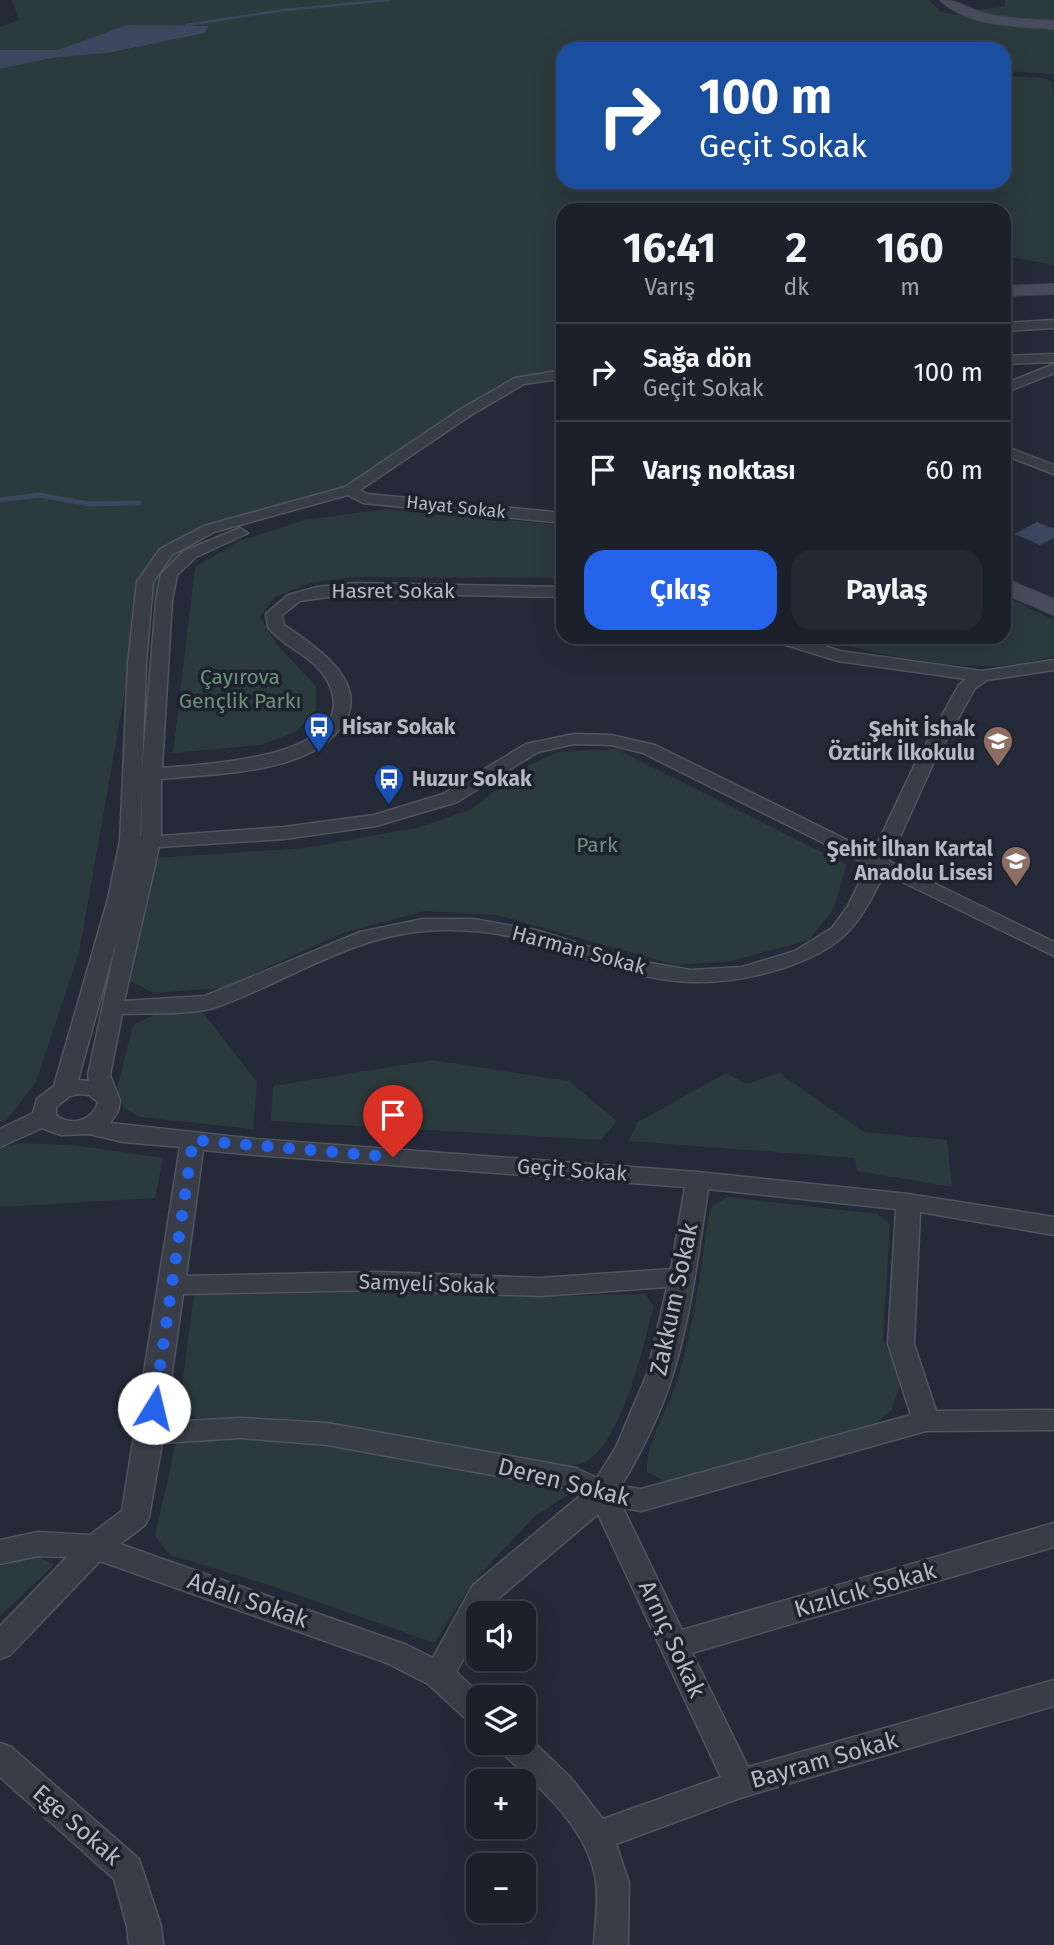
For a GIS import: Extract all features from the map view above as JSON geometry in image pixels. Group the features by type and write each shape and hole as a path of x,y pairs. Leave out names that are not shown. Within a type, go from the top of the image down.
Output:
{"main road":[{"path":"946,0 957,8 985,17 1054,25"},
{"path":"1011,291 1054,289"},
{"path":"1011,573 1054,591"},
{"path":"1011,588 1054,608"}],"street":[{"path":"1011,327 1054,324"},
{"path":"1011,360 1054,358"},
{"path":"1011,386 1051,372"},
{"path":"44,1117 57,1128 77,1129 97,1122 108,1108 99,1075 121,963 140,842 131,778 137,664 145,582 166,552 209,529 356,494 467,412 520,381 556,374"},
{"path":"64,1089 118,899 140,842 153,824 152,774 164,601 169,574 190,554 217,542 356,494 402,468 523,389 542,382 556,382"},
{"path":"1011,453 1054,470"},
{"name":"Hayat Sokak","path":"356,494 556,517"},
{"name":"Hasret Sokak","path":"152,774 253,763 301,750 332,732 342,709 342,688 319,659 275,627 274,614 294,598 317,592 355,588 556,592"},
{"path":"801,644 838,656 982,676 1054,665"},
{"name":"Harman Sokak","path":"113,1008 208,1003 367,936 423,925 473,925 536,936 624,965 691,976 744,973 802,955 839,932 858,907 924,764 968,685 982,676"},
{"path":"140,842 284,833 376,820 450,798 532,748 574,739 611,740 649,749 1054,950"},
{"path":"131,778 152,774"},
{"path":"44,1117 45,1104 64,1089 89,1087 104,1094"},
{"path":"0,1139 44,1117"},
{"name":"Geçit Sokak","path":"88,1126 122,1134 698,1180 908,1202 1054,1226"},
{"path":"0,1646 94,1547 135,1517 173,1285 193,1140"},
{"name":"Zakkum Sokak","path":"439,1675 483,1594 602,1494 628,1451 660,1374 682,1277 698,1180"},
{"path":"908,1202 901,1344 926,1421"},
{"name":"Samyeli Sokak","path":"173,1285 380,1281 540,1287 682,1277"},
{"name":"Deren Sokak","path":"150,1433 241,1428 327,1434 576,1479 602,1494 641,1500 926,1421 1054,1420"},
{"name":"Arnıç Sokak","path":"602,1494 740,1784"},
{"name":"Kızılcık Sokak","path":"676,1645 1054,1535"},
{"name":"Adalı Sokak","path":"0,1552 38,1544 94,1547 397,1654 439,1675 466,1699"},
{"name":"Bayram Sokak","path":"597,1836 740,1784 1054,1693"},
{"path":"526,1755 571,1797 597,1836 612,1877 611,1945"},
{"name":"Ege Sokak","path":"0,1757 128,1870 144,1926 146,1945"}],"green space":[{"path":"12,0 929,0 941,12 1002,23 1054,28 1054,74 1011,71 1011,42 556,42 556,189 1011,189 1011,76 1043,78 1052,81 1054,105 1054,265 1011,257 1011,203 556,203 556,375 518,382 347,492 194,539 136,628 79,953 36,1082 6,1121 0,1122 0,69 52,58 108,53 205,33 209,27 110,31 57,50 0,50 0,27 19,20"},
{"path":"1005,0 1054,0 1054,20 992,15 974,10 1004,7"},
{"name":"Çayırova Gençlik Parkı","path":"385,509 556,524 556,578 352,577 311,583 275,597 260,617 278,646 316,686 316,710 296,732 260,745 173,753 195,567 239,541 305,520"},
{"path":"1011,599 1054,620 1054,656 1012,664 985,666 937,663 844,644 1011,644"},
{"name":"Park","path":"616,749 847,865 833,910 809,940 732,961 676,965 497,915 425,911 343,933 221,988 154,993 130,981 156,858 305,848 420,827 472,809 523,768 558,752"},
{"path":"201,1010 257,1082 253,1129 140,1117 124,1108 116,1093 133,1025 156,1014"},
{"path":"432,1060 569,1081 617,1121 601,1140 271,1121 273,1086"},
{"path":"726,1073 746,1084 779,1073 864,1132 947,1140 952,1187 857,1171 855,1158 629,1141 638,1122"},
{"path":"20,1143 73,1145 163,1158 155,1198 0,1207 0,1148"},
{"path":"727,1197 877,1214 890,1224 883,1340 901,1379 892,1410 875,1424 667,1482 647,1472 650,1450 682,1365 710,1208"},
{"path":"375,1289 532,1297 645,1294 654,1306 630,1392 621,1414 598,1451 577,1465 552,1467 333,1423 245,1417 197,1418 179,1408 194,1295 207,1291"},
{"path":"244,1435 331,1442 559,1485 568,1495 535,1516 472,1583 435,1643 275,1587 170,1555 155,1536 176,1442"},
{"path":"36,1555 54,1565 0,1616 0,1566"}],"water":[{"path":"127,25 209,26 205,33 108,53 52,58 0,69 0,50 57,50"},
{"path":"1037,522 1054,529 1054,538 1040,545 1014,534"}],"waterway":[{"path":"186,25 284,10 389,0"},
{"path":"0,500 39,495 90,504 139,503"}],"place":[{"name":"Hisar Sokak","path":"319,754"},
{"name":"Şehit İshak Öztürk İlkokulu","path":"998,768"},
{"name":"Huzur Sokak","path":"389,806"},
{"name":"Şehit İlhan Kartal Anadolu Lisesi","path":"1016,888"}],"route":[{"path":"154,1408 193,1140 393,1157"}]}
